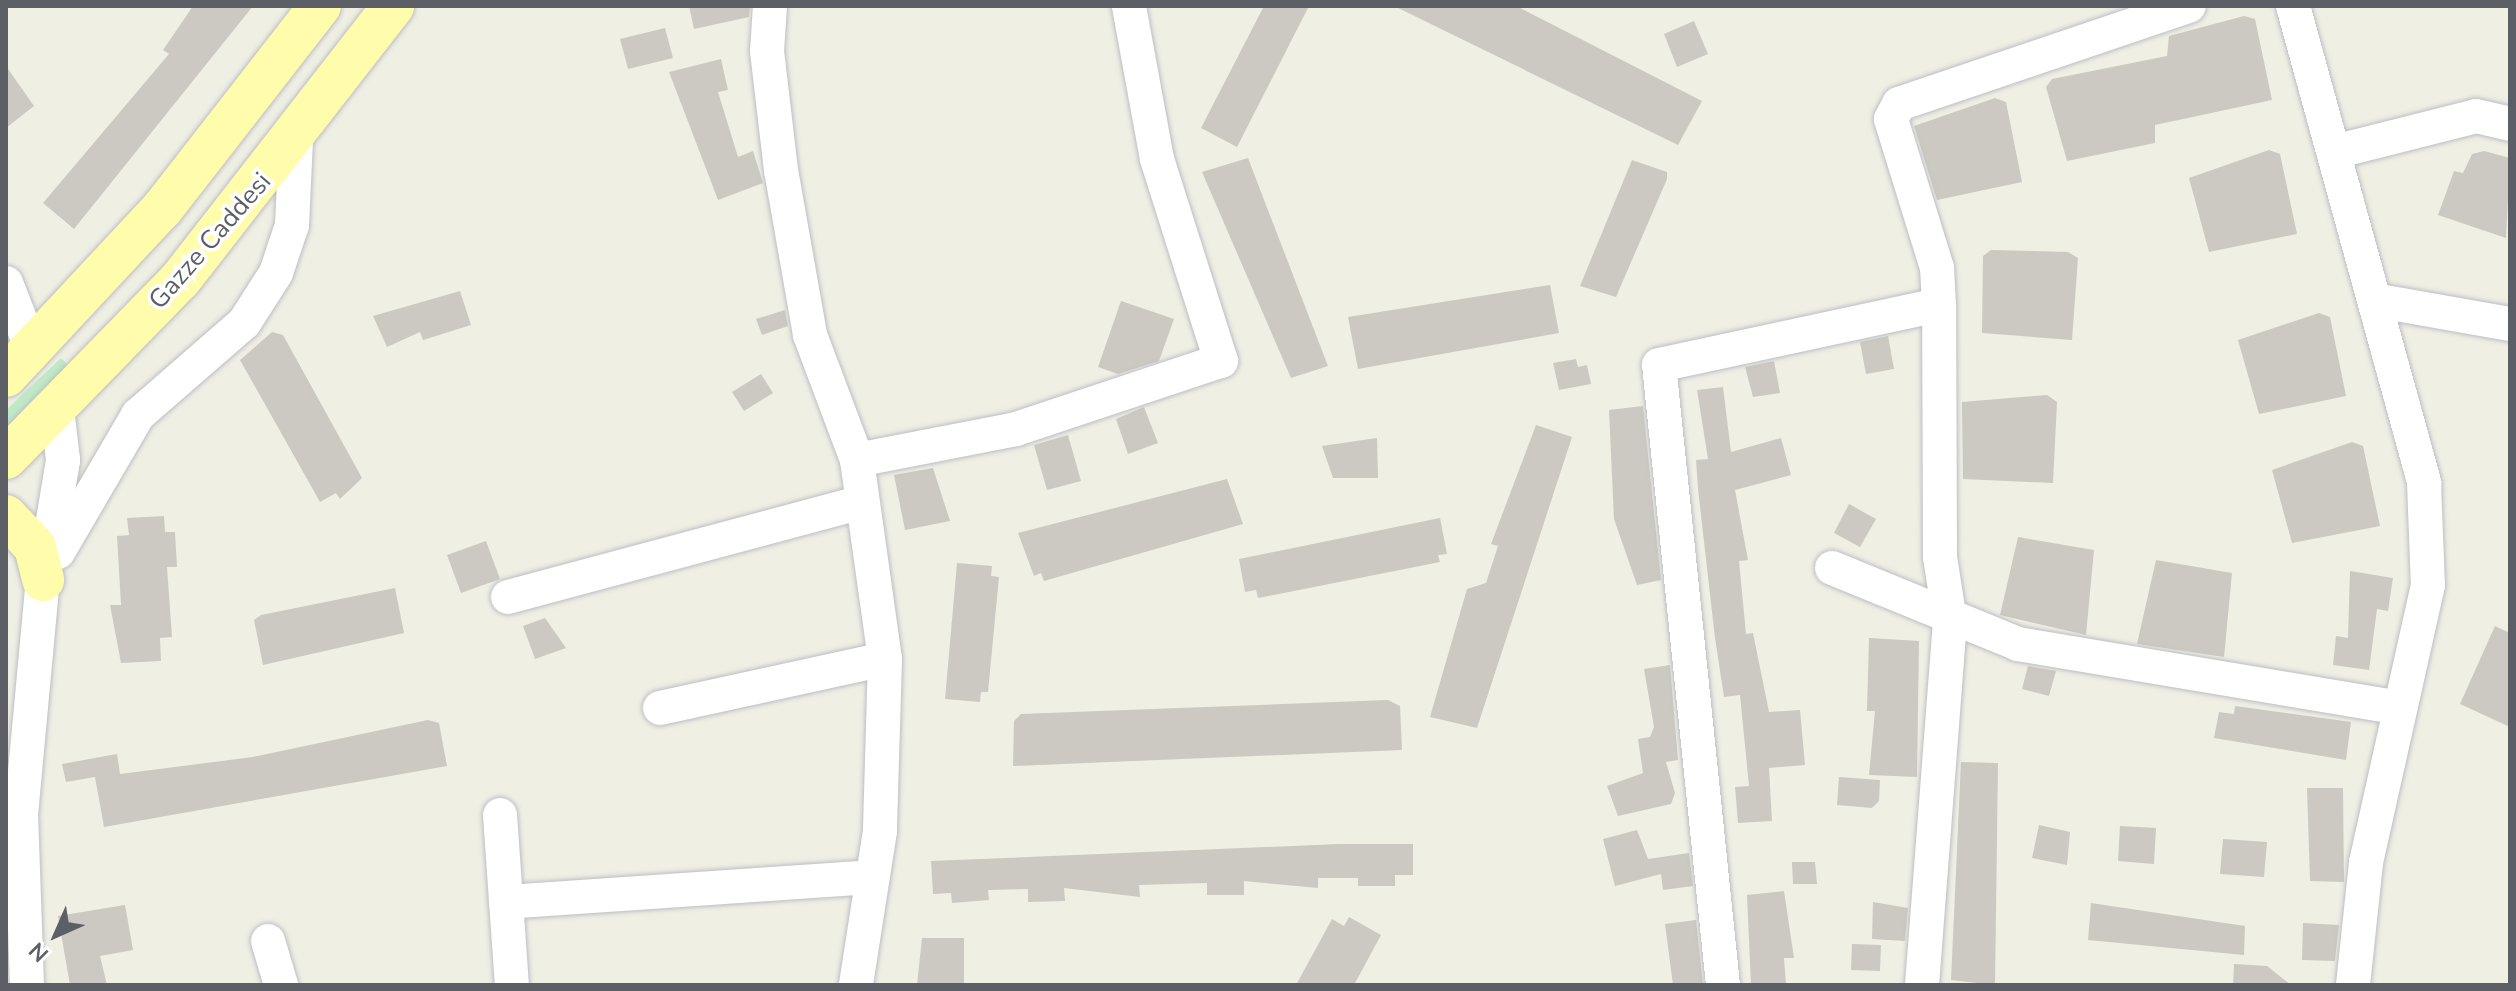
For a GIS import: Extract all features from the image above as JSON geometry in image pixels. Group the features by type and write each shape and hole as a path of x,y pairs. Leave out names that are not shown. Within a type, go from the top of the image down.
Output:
{"main road":[{"path":"19,364 162,209 320,6"},
{"name":"Gazze Caddesi","path":"6,458 180,280 296,140 393,6"},
{"path":"6,516 35,547 43,580"}],"street":[{"path":"770,6 767,51 781,170 810,335 857,460 858,503 885,659 872,877 856,985"},
{"path":"857,460 1016,429 1221,361 1157,159 1129,6"},
{"path":"1922,985 1950,621 1940,557 1939,305 1937,268 1891,119 1899,104 2189,6"},
{"path":"2293,6 2338,151 2424,483 2428,585 2396,707 2366,863 2353,985"},
{"path":"2338,151 2476,116 2510,124"},
{"path":"43,580 138,415 244,323 276,273 292,225 296,140"},
{"path":"6,283 19,364"},
{"path":"2379,301 2510,324"},
{"path":"1723,985 1659,365 1939,305"},
{"path":"27,985 21,815 43,580 63,460 57,409"},
{"path":"508,597 858,503"},
{"path":"1832,568 1950,621 2018,644 2396,707"},
{"path":"660,708 885,659"},
{"path":"500,815 512,985"},
{"path":"506,902 872,877"},
{"path":"268,941 281,985"}],"green space":[{"path":"61,358 71,368 6,430 6,410"}],"building":[{"path":"193,6 253,6 74,229 43,203 169,54 163,50"},
{"path":"689,6 750,6 749,17 694,29"},
{"path":"1264,6 1309,6 1237,147 1201,128"},
{"path":"1394,6 1516,6 1702,101 1678,145"},
{"path":"2244,16 2255,19 2272,100 2155,125 2155,143 2067,161 2046,87 2052,79 2167,56 2169,36"},
{"path":"1694,21 1708,54 1677,67 1664,34"},
{"path":"665,28 673,58 628,69 620,39"},
{"path":"721,59 728,90 718,92 738,157 753,151 763,183 718,200 669,72"},
{"path":"6,66 34,106 6,128"},
{"path":"1995,98 2006,102 2022,182 1937,200 1914,126"},
{"path":"2269,150 2280,154 2297,234 2209,252 2189,178"},
{"path":"2484,151 2510,158 2506,238 2438,215 2454,171 2463,173 2472,154"},
{"path":"1248,158 1328,366 1291,378 1202,172"},
{"path":"1632,160 1667,172 1667,179 1616,297 1580,286"},
{"path":"1991,250 2068,252 2078,258 2072,340 1982,333 1983,256"},
{"path":"1550,285 1559,333 1358,369 1348,317"},
{"path":"460,291 471,325 423,340 420,332 387,347 373,316"},
{"path":"1121,301 1174,319 1159,361 1118,374 1098,367"},
{"path":"785,310 788,326 762,335 756,319"},
{"path":"2319,313 2330,317 2346,396 2259,414 2238,340"},
{"path":"272,332 283,335 362,478 340,499 336,493 320,502 240,360"},
{"path":"1888,336 1894,369 1866,374 1860,342"},
{"path":"1576,359 1578,367 1587,365 1591,384 1559,390 1553,363"},
{"path":"1774,361 1780,393 1753,397 1745,367"},
{"path":"761,374 773,393 744,411 732,392"},
{"path":"1723,387 1731,452 1781,438 1791,475 1735,490 1748,560 1739,561 1746,634 1753,633 1769,712 1800,710 1805,765 1769,768 1772,821 1738,823 1735,787 1749,786 1740,695 1724,697 1698,489 1696,460 1708,459 1697,390"},
{"path":"2047,395 2057,402 2053,483 1963,479 1962,402"},
{"path":"1643,406 1661,580 1637,585 1614,519 1609,410"},
{"path":"1144,407 1158,443 1128,454 1116,419"},
{"path":"1536,425 1572,437 1477,728 1430,717 1467,589 1486,583 1498,546 1491,544"},
{"path":"1068,435 1081,481 1047,490 1034,445"},
{"path":"1377,438 1378,478 1333,478 1322,446"},
{"path":"2352,442 2363,446 2380,526 2292,543 2272,470"},
{"path":"933,468 950,521 905,530 894,475"},
{"path":"1227,479 1243,524 1044,581 1041,573 1034,576 1018,533"},
{"path":"1849,504 1876,519 1860,547 1834,533"},
{"path":"164,516 165,532 175,532 177,567 167,567 172,637 160,638 161,661 121,663 110,605 121,605 117,536 129,535 127,518"},
{"path":"1440,518 1447,554 1438,555 1440,562 1258,598 1256,590 1245,592 1239,559"},
{"path":"2018,537 2094,550 2086,635 2000,615"},
{"path":"486,541 500,579 461,593 447,555"},
{"path":"2156,560 2232,573 2224,657 2137,644"},
{"path":"957,563 992,566 991,576 999,577 988,692 981,692 980,702 945,699"},
{"path":"2350,571 2393,578 2388,611 2377,609 2369,670 2333,665 2336,636 2348,638"},
{"path":"395,588 404,633 263,665 254,620 261,615"},
{"path":"545,618 566,648 535,659 523,626"},
{"path":"2495,626 2510,633 2510,727 2460,704"},
{"path":"1869,638 1919,641 1917,777 1869,775 1875,711 1867,711"},
{"path":"1670,665 1678,760 1666,762 1675,793 1671,804 1618,816 1607,786 1643,773 1638,739 1650,737 1654,727 1644,669"},
{"path":"2028,666 2056,671 2049,696 2022,689"},
{"path":"1388,700 1400,706 1402,750 1013,766 1014,721 1021,714"},
{"path":"2235,706 2351,722 2346,760 2214,738 2219,712 2234,714"},
{"path":"428,720 439,723 447,766 104,827 95,777 66,782 62,764 117,754 120,774 253,757"},
{"path":"1961,762 1998,763 1995,985 1951,980"},
{"path":"1839,777 1880,780 1879,801 1872,808 1837,805"},
{"path":"2307,788 2343,788 2344,882 2310,881"},
{"path":"2039,825 2070,832 2067,865 2032,858"},
{"path":"2120,826 2156,828 2154,864 2118,861"},
{"path":"1637,830 1648,859 1689,853 1693,886 1663,890 1661,874 1615,886 1603,839"},
{"path":"2223,839 2267,842 2264,877 2220,874"},
{"path":"1339,844 1413,844 1413,875 1395,875 1395,886 1358,886 1358,878 1318,878 1318,888 1244,881 1244,895 1207,895 1207,883 1139,885 1140,897 1064,888 1065,901 1028,902 1028,889 988,890 989,900 952,903 951,893 933,894 931,861"},
{"path":"1792,862 1815,862 1817,884 1793,884"},
{"path":"1784,891 1794,958 1784,958 1786,985 1751,985 1747,895"},
{"path":"1873,902 1908,908 1905,941 1872,939"},
{"path":"2091,903 2245,926 2244,955 2088,940"},
{"path":"125,905 133,950 100,956 107,985 70,985 58,916"},
{"path":"1349,917 1381,935 1354,985 1296,985 1332,919 1344,926"},
{"path":"1696,920 1703,985 1673,985 1665,924"},
{"path":"2303,923 2339,925 2335,961 2302,960"},
{"path":"922,938 964,938 964,985 917,985"},
{"path":"1852,944 1881,945 1880,971 1851,970"},
{"path":"2234,964 2267,966 2291,985 2233,985"}]}
